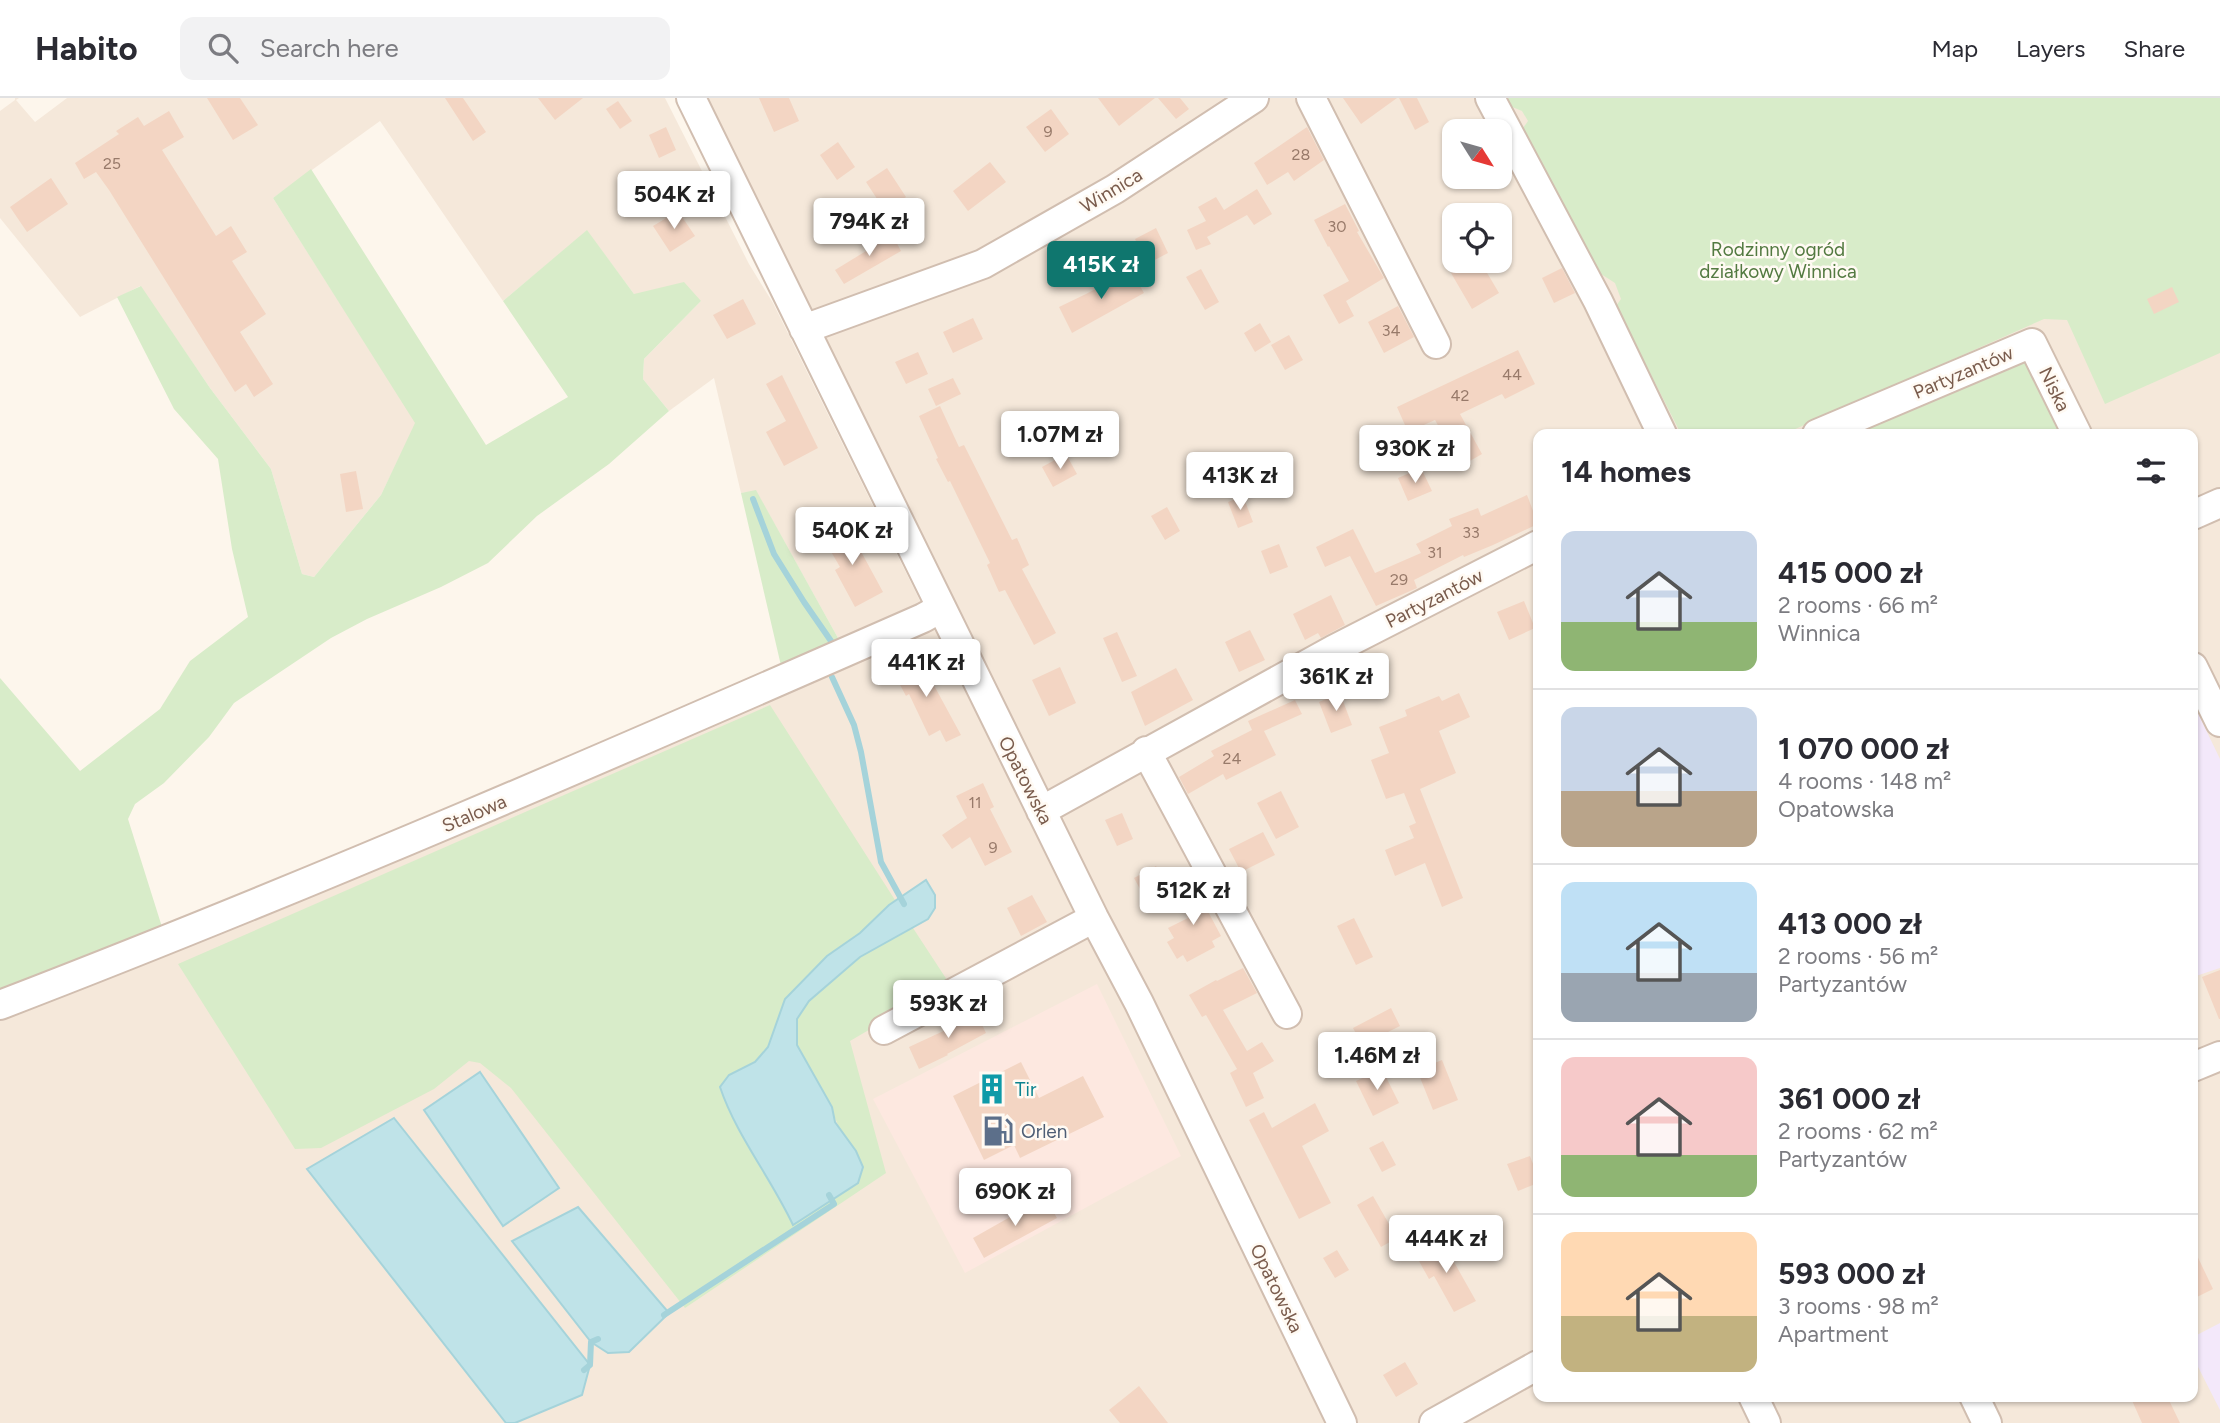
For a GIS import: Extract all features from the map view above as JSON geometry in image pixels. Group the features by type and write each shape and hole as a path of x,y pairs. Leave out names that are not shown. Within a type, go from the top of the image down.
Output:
{"street":[{"name":"Opatowska","path":"691,98 1041,811 1145,1015 1342,1423"},
{"name":"Winnica","path":"804,329 983,264 1115,189 1254,98"},
{"path":"1311,98 1436,344"},
{"path":"1490,98 1598,301 1660,429"},
{"name":"Partyzantów","path":"1829,429 2032,343"},
{"name":"Niska","path":"2032,343 2075,429"},
{"path":"2198,513 2220,503"},
{"name":"Partyzantów","path":"1041,811 1333,650 1533,548"},
{"name":"Stalowa","path":"0,1005 167,940 539,786 942,608"},
{"path":"2198,677 2220,722"},
{"path":"1146,751 1287,1014"},
{"path":"884,1030 1094,918"},
{"path":"2198,1065 2220,1056"},
{"path":"1434,1423 1533,1368"},
{"path":"1756,1402 1766,1423"},
{"path":"1977,1402 1987,1423"}],"shaded area":[{"path":"15,98 19,98 16,100 35,122 67,98 665,98 749,264 773,303 924,609 843,647 756,491 741,493 714,378 669,411 643,379 644,359 701,301 634,294 587,231 503,301 380,121 273,198 416,423 381,495 314,577 302,574 271,469 210,388 140,286 80,317 0,218 0,111"},
{"path":"690,98 2220,98 2220,1423 0,1423 0,1007 941,612"},
{"path":"2198,713 2220,759 2220,968 2198,975"},
{"name":"Orlen","path":"1097,984 1181,1156 965,1273 873,1099"},
{"path":"2220,1323 2220,1410 2198,1367 2198,1334"}],"green space":[{"name":"Rodzinny ogród działkowy Winnica","path":"1503,98 2220,98 2220,353 2105,404 2067,320 2044,319 1795,429 1678,429 1616,306 1621,299 1615,283 1601,274 1521,131 1528,121 1522,111 1505,104"},
{"path":"311,169 486,445 568,397 503,301 587,230 634,294 684,282 701,301 644,359 643,379 669,411 609,464 537,516 488,563 331,638 234,703 209,737 164,783 135,804 128,819 162,927 0,991 0,678 80,771 160,709 190,661 248,617 232,549 218,459 174,409 117,297 141,286 210,388 271,469 302,574 314,577 381,495 415,423 273,198"},
{"path":"2026,361 2060,429 1868,429"},
{"path":"756,490 843,647 782,670 741,493"},
{"path":"770,705 895,900 926,880 935,895 935,908 913,928 949,983 850,1041 886,1173 685,1308 511,1088 480,1063 469,1061 434,1089 321,1148 295,1149 178,964","holes":["764,1081 832,1107 841,1131 863,1166 858,1182"]}],"water":[{"path":"926,880 935,895 935,908 928,919 860,957 809,1001 797,1019 797,1045 832,1107 835,1122 856,1151 863,1167 858,1183 793,1225 735,1122 720,1087 729,1075 755,1062 768,1047 785,999 827,956 860,933 889,905"},
{"path":"480,1072 559,1188 503,1226 424,1110"},
{"path":"394,1118 590,1365 582,1395 515,1423 506,1423 307,1169"},
{"path":"578,1207 669,1313 629,1352 608,1353 591,1342 512,1241"}],"building":[{"path":"207,98 240,98 258,125 233,140"},
{"path":"445,98 463,98 486,132 473,141"},
{"path":"538,98 583,98 555,120"},
{"path":"759,98 789,98 799,121 774,132"},
{"path":"1098,98 1155,98 1119,126"},
{"path":"1158,98 1180,98 1189,109 1176,119"},
{"path":"1343,98 1397,98 1361,124"},
{"path":"1399,98 1417,98 1429,122 1415,130"},
{"path":"618,101 632,121 620,129 606,109"},
{"path":"1051,109 1069,134 1045,152 1026,127"},
{"path":"169,111 184,137 162,150 216,236 231,226 247,252 232,261 266,314 240,332 273,384 254,397 246,384 235,392 109,190 96,172 84,179 75,163 119,134 116,131 138,117 144,126"},
{"path":"666,127 676,150 659,158 649,135"},
{"path":"1307,127 1324,160 1294,181 1288,172 1267,185 1254,163"},
{"path":"838,142 855,167 837,180 820,155"},
{"path":"990,162 1006,182 968,211 953,191"},
{"path":"887,168 906,197 885,211 866,182"},
{"path":"51,178 68,204 27,232 10,207"},
{"path":"1257,189 1272,214 1254,225 1247,215 1207,237 1211,244 1196,250 1187,230 1206,221 1198,207 1216,197 1224,210"},
{"path":"1345,204 1359,231 1357,232 1384,278 1346,301 1354,316 1339,324 1323,295 1349,281 1314,220"},
{"path":"678,211 695,236 670,252 653,226"},
{"path":"1156,228 1168,253 1147,264 1135,239"},
{"path":"891,232 901,251 844,284 835,270 871,248 868,244"},
{"path":"1562,268 1575,293 1554,303 1542,278"},
{"path":"1201,269 1219,302 1205,310 1186,277"},
{"path":"1131,270 1144,293 1072,333 1059,307"},
{"path":"1451,273 1487,273 1499,293 1472,309"},
{"path":"2172,287 2179,302 2154,314 2147,299"},
{"path":"743,299 756,324 727,339 713,315"},
{"path":"1398,306 1414,337 1384,353 1368,322"},
{"path":"973,318 983,339 953,353 943,332"},
{"path":"1260,323 1271,342 1255,352 1244,333"},
{"path":"1289,335 1303,360 1285,370 1271,345"},
{"path":"1518,350 1535,384 1505,399 1502,394 1460,414 1482,454 1461,466 1435,420 1408,432 1397,407"},
{"path":"918,352 928,374 906,384 895,362"},
{"path":"782,375 818,448 784,466 766,432 786,421 766,384"},
{"path":"953,378 961,394 936,406 928,389"},
{"path":"940,406 959,447 964,445 1012,540 1017,538 1029,565 1022,569 1056,633 1034,645 1005,590 999,592 987,565 990,563 950,481 948,482 936,459 938,458 919,416"},
{"path":"1066,454 1077,474 1053,487 1042,467"},
{"path":"1421,468 1432,491 1408,501 1398,478"},
{"path":"356,471 363,509 346,512 340,474"},
{"path":"1527,495 1533,511 1533,526 1464,557 1463,555 1414,580 1417,588 1376,606 1350,556 1325,567 1316,547 1353,529 1375,573 1421,553 1416,544 1452,526 1449,519 1478,508 1481,516"},
{"path":"1243,496 1253,522 1238,528 1228,502"},
{"path":"1167,507 1180,531 1165,540 1151,516"},
{"path":"846,524 883,592 855,607 835,570 840,567 823,538"},
{"path":"1279,544 1288,567 1270,574 1261,551"},
{"path":"1331,595 1345,625 1321,638 1318,633 1305,640 1293,614"},
{"path":"1524,601 1533,629 1509,640 1497,612"},
{"path":"1250,630 1265,660 1239,672 1225,642"},
{"path":"1117,632 1137,676 1122,682 1103,638"},
{"path":"918,656 961,735 946,742 940,730 929,736 909,694 906,696 892,670"},
{"path":"1370,665 1378,682 1347,697 1339,680"},
{"path":"1060,667 1076,703 1049,716 1032,680"},
{"path":"1176,668 1193,700 1145,726 1131,692"},
{"path":"1340,693 1352,725 1331,733 1319,702"},
{"path":"1459,693 1470,717 1439,731 1456,773 1420,789 1463,898 1442,907 1425,863 1395,876 1385,850 1414,838 1409,826 1416,823 1404,793 1386,799 1371,760 1389,753 1379,727 1407,716 1405,710 1439,696 1442,701"},
{"path":"1295,700 1302,714 1264,731 1276,755 1226,780 1223,774 1188,794 1179,777 1214,756 1211,751 1252,730 1248,721"},
{"path":"983,783 994,807 990,809 1012,852 985,866 970,837 952,849 942,835 967,818 956,796"},
{"path":"1281,791 1299,827 1276,839 1257,803"},
{"path":"1122,813 1133,839 1117,846 1105,820"},
{"path":"1263,832 1275,855 1241,872 1229,849"},
{"path":"1156,866 1166,887 1145,898 1134,878"},
{"path":"1193,883 1221,936 1212,941 1215,947 1187,962 1183,955 1177,959 1167,942 1174,938 1168,928 1188,918 1175,891"},
{"path":"1032,895 1047,922 1021,936 1007,908"},
{"path":"1354,918 1373,957 1356,965 1337,926"},
{"path":"1243,968 1257,993 1223,1010 1247,1051 1262,1042 1274,1061 1253,1073 1264,1098 1246,1107 1230,1073 1237,1069 1206,1015 1202,1017 1189,995"},
{"path":"2220,970 2220,1019 2219,1019 2202,977"},
{"path":"1391,1008 1400,1026 1362,1045 1353,1028"},
{"path":"975,1010 986,1033 919,1069 909,1047 950,1028 948,1024"},
{"path":"1442,1060 1458,1100 1433,1110 1417,1070"},
{"path":"1021,1062 1039,1098 1083,1076 1104,1117 1020,1158 1014,1145 984,1160 953,1096"},
{"path":"1382,1069 1399,1103 1373,1116 1356,1081"},
{"path":"1315,1103 1329,1131 1302,1146 1331,1203 1299,1219 1249,1120 1264,1112 1272,1128"},
{"path":"1383,1141 1396,1165 1382,1172 1369,1148"},
{"path":"1530,1156 1533,1164 1533,1185 1518,1191 1507,1164"},
{"path":"1373,1196 1397,1238 1381,1247 1357,1205"},
{"path":"1045,1197 1057,1218 984,1258 973,1238"},
{"path":"1441,1239 1476,1301 1454,1312 1434,1276 1429,1279 1415,1254"},
{"path":"1337,1250 1349,1270 1335,1278 1323,1258"},
{"path":"2198,1258 2213,1289 2198,1296"},
{"path":"1405,1362 1418,1384 1396,1397 1383,1375"},
{"path":"1139,1386 1168,1423 1120,1423 1109,1410"},
{"path":"2133,1402 2170,1402 2180,1423 2142,1423"}],"waterway":[{"path":"753,499 774,554 831,641"},
{"path":"832,677 854,725 881,862 904,904"},
{"path":"664,1315 834,1204 829,1195"},
{"path":"584,1370 590,1365 591,1342 598,1339"}],"place":[{"name":"Tir","path":"992,1089"},
{"name":"Orlen","path":"998,1131"}]}
